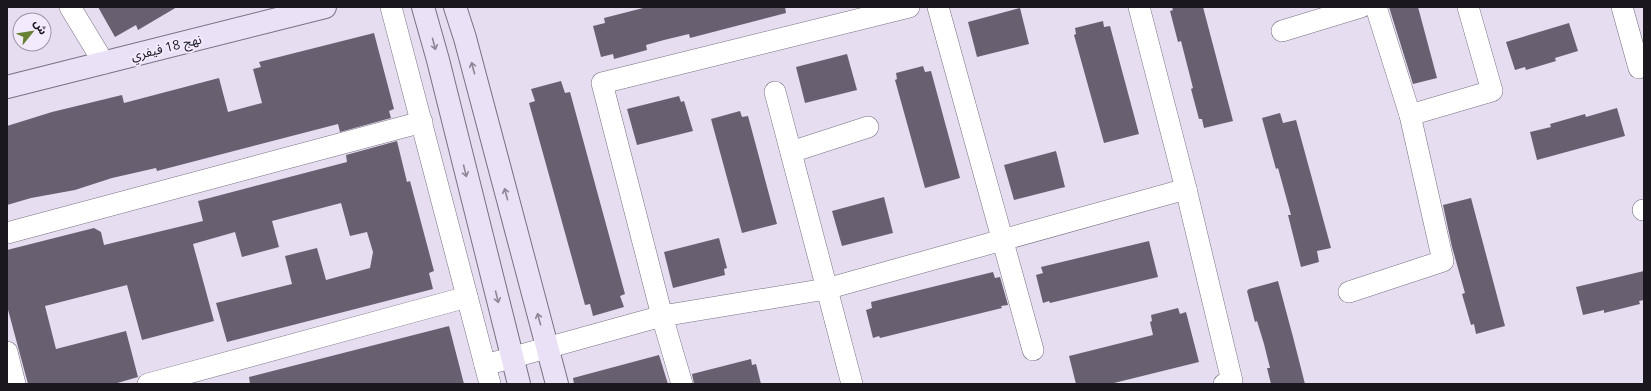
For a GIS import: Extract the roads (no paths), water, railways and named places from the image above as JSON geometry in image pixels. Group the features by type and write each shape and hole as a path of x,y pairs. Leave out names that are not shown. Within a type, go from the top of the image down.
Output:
{"main road":[{"name":"نهج 18 فيفري","path":"7,87 325,7"},
{"path":"423,7 436,52 519,384"},
{"path":"455,7 467,46 557,384"}],"street":[{"path":"70,7 104,63"},
{"path":"391,7 487,374 512,357 662,316 826,289 1186,189"},
{"path":"682,384 662,316 602,83 909,7"},
{"path":"938,7 1032,350"},
{"path":"1139,7 1186,189 1230,383"},
{"path":"1282,31 1361,7"},
{"path":"1349,292 1443,261 1410,115 1376,7"},
{"path":"1410,115 1492,91 1468,7"},
{"path":"1622,7 1639,68"},
{"path":"775,92 852,384"},
{"path":"7,233 422,122"},
{"path":"791,152 868,127"},
{"path":"148,384 467,297"},
{"path":"7,352 15,384"}]}
